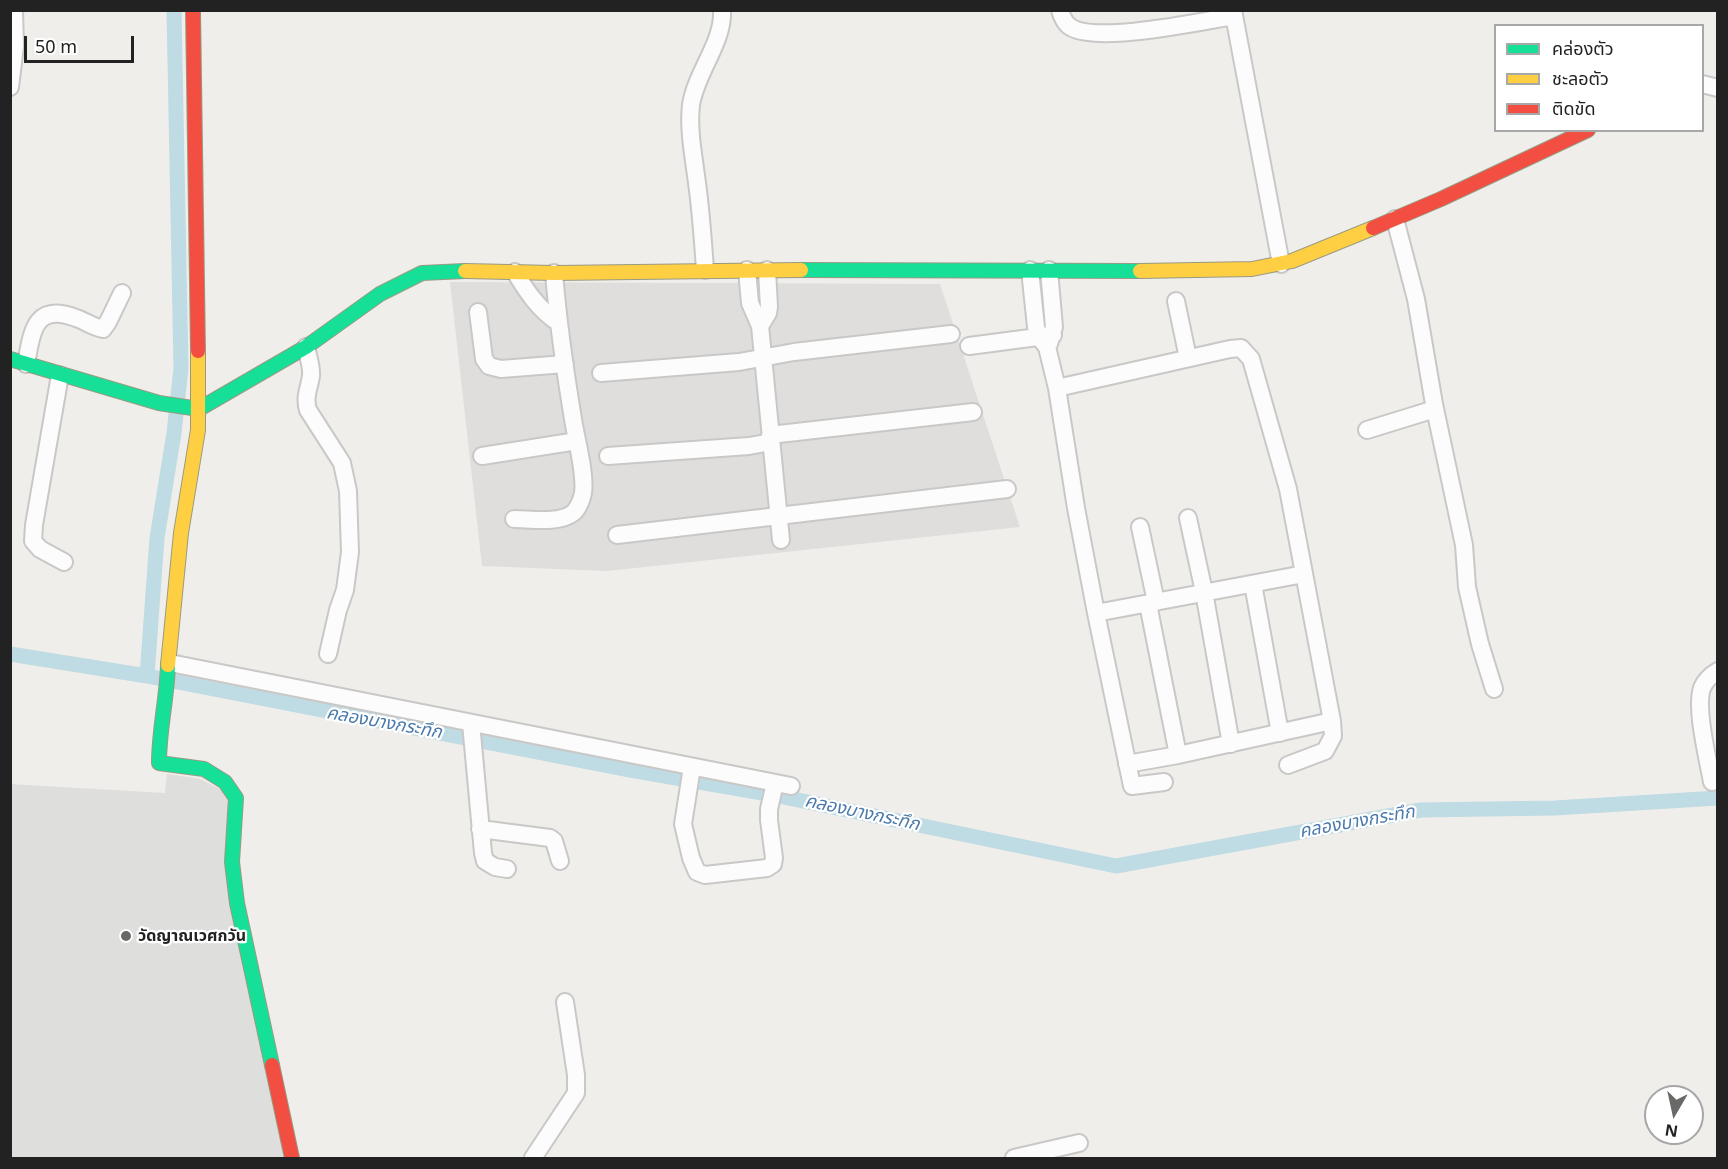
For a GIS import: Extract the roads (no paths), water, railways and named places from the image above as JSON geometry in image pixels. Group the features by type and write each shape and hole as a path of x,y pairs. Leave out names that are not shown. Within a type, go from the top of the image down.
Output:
{"street":[{"path":"10,87 15,46 14,10"},
{"path":"193,10 199,409 198,430 181,532 170,636 167,691 159,740 159,764 204,769 225,782 236,798 232,862 237,903 292,1158"},
{"path":"705,270 702,218 691,134 691,107 696,82 723,21 722,10"},
{"path":"1060,10 1070,27 1102,34 1156,29 1234,13 1281,264"},
{"path":"122,293 103,329 56,312 47,315 33,328 18,362 159,403 199,409 306,347 380,294 422,273 439,271 554,273 705,270 1214,271 1252,269 1281,264 1395,219 1584,132"},
{"path":"1395,219 1416,299 1435,409 1464,545 1467,587 1480,644 1494,690"},
{"path":"747,270 750,303 760,326 781,540"},
{"path":"760,326 769,307 767,270"},
{"path":"1030,270 1036,327 1046,340 1057,388 1096,613 1131,786 1164,782"},
{"path":"1046,340 1053,318 1049,270"},
{"path":"515,272 546,315 559,323"},
{"path":"514,519 558,519 573,513 583,491 554,273"},
{"path":"1176,301 1188,358"},
{"path":"478,312 484,359 489,366 501,369 565,364"},
{"path":"602,374 739,362 794,352 951,334"},
{"path":"969,346 1046,340"},
{"path":"306,347 311,376 305,402 342,463 348,491 350,552 345,590 328,654"},
{"path":"1057,388 1230,349 1241,348 1251,359 1288,489 1332,721 1333,736 1325,752 1288,765"},
{"path":"60,375 33,541 40,549 64,562"},
{"path":"1368,430 1435,409"},
{"path":"608,456 749,446 771,438 973,412"},
{"path":"482,456 577,441"},
{"path":"617,535 1008,489"},
{"path":"1188,518 1204,592 1231,744"},
{"path":"1140,527 1178,755"},
{"path":"1096,613 1304,574"},
{"path":"1253,585 1280,733"},
{"path":"169,668 472,729 692,769 780,786 769,810 774,858 772,864 767,868 705,875 697,872 691,858 683,824 692,769"},
{"path":"1712,782 1700,701 1702,687 1710,676 1718,671"},
{"path":"1127,764 1332,721"},
{"path":"472,729 480,829 485,861 495,867 507,869"},
{"path":"480,829 550,838 554,842 560,861"},
{"path":"533,1158 576,1093 576,1075 565,1002"},
{"path":"1014,1158 1080,1143"}],"waterway":[{"path":"147,676 157,538 174,433 181,368 174,10"},
{"name":"คลองบางกระทึก","path":"10,654 147,676 629,770 774,795 1116,866 1421,810 1555,808 1718,798"}],"place":[{"name":"วัดญาณเวศกวัน","path":"126,936"}]}
